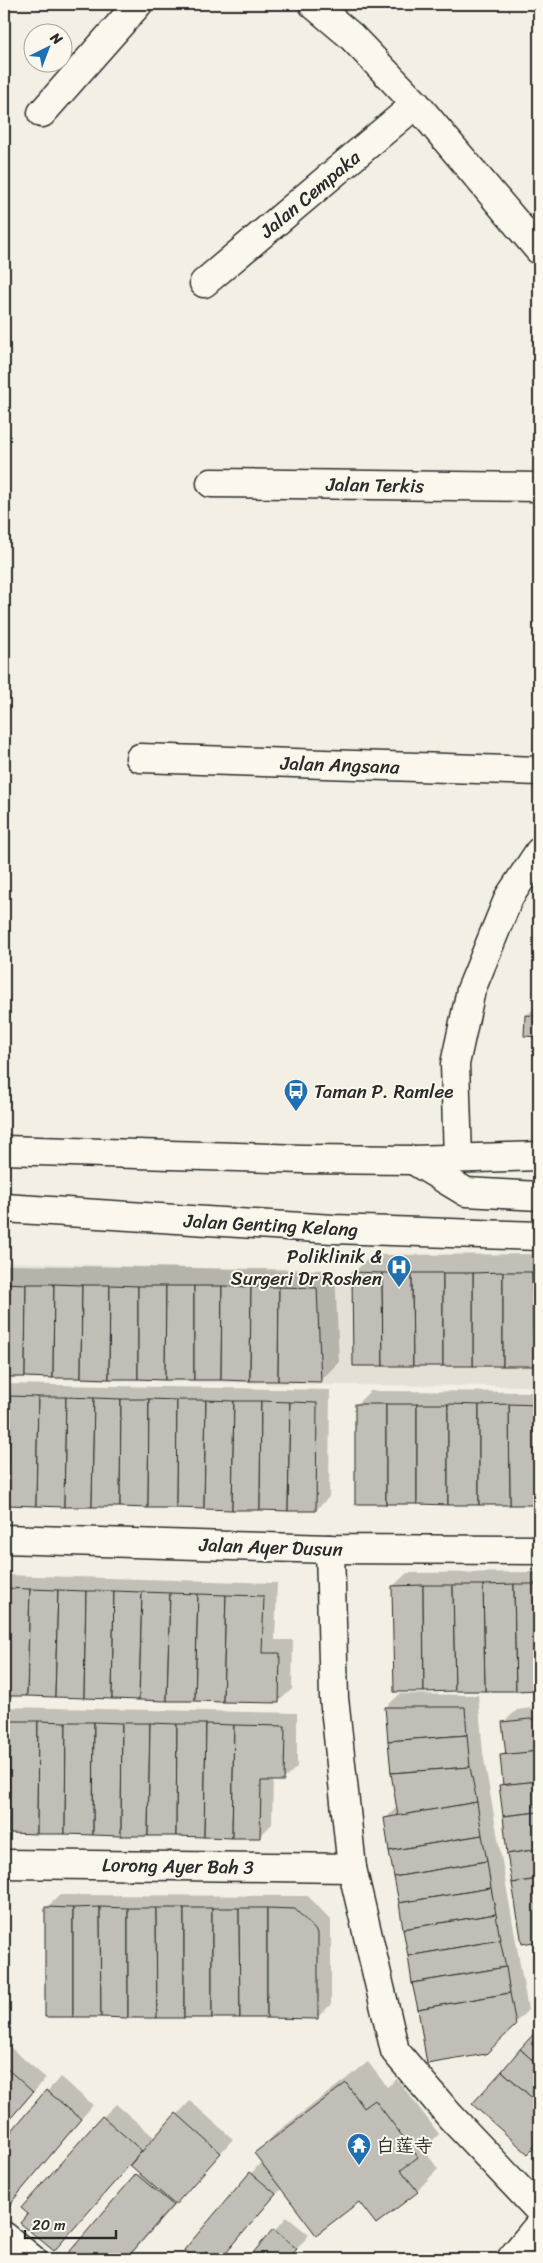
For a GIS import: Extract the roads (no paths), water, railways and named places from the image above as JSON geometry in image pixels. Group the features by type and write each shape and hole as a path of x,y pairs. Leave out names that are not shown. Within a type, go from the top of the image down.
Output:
{"street":[{"path":"42,113 138,4"},
{"path":"313,4 352,36 416,104 539,250"},
{"name":"Jalan Cempaka","path":"204,283 416,104"},
{"name":"Jalan Terkis","path":"211,483 539,487"},
{"name":"Jalan Angsana","path":"140,758 539,771"},
{"path":"458,1158 455,1064 471,990 509,897 539,852"},
{"path":"4,1150 303,1159 413,1160 539,1156"},
{"path":"413,1160 466,1192 539,1196"},
{"name":"Jalan Genting Kelang","path":"4,1208 333,1230 539,1236"},
{"name":"Jalan Ayer Dusun","path":"4,1539 330,1549 539,1550"},
{"path":"330,1549 334,1698 352,1868 395,2051 450,2116 539,2210"},
{"name":"Lorong Ayer Bah 3","path":"4,1864 352,1868"},
{"path":"511,2259 539,2225"},
{"path":"4,2236 32,2259"}],"place":[{"name":"Taman P. Ramlee","path":"296,1112"},
{"name":"Poliklinik & Surgeri Dr Roshen","path":"399,1288"},
{"name":"白莲寺","path":"359,2166"}]}
